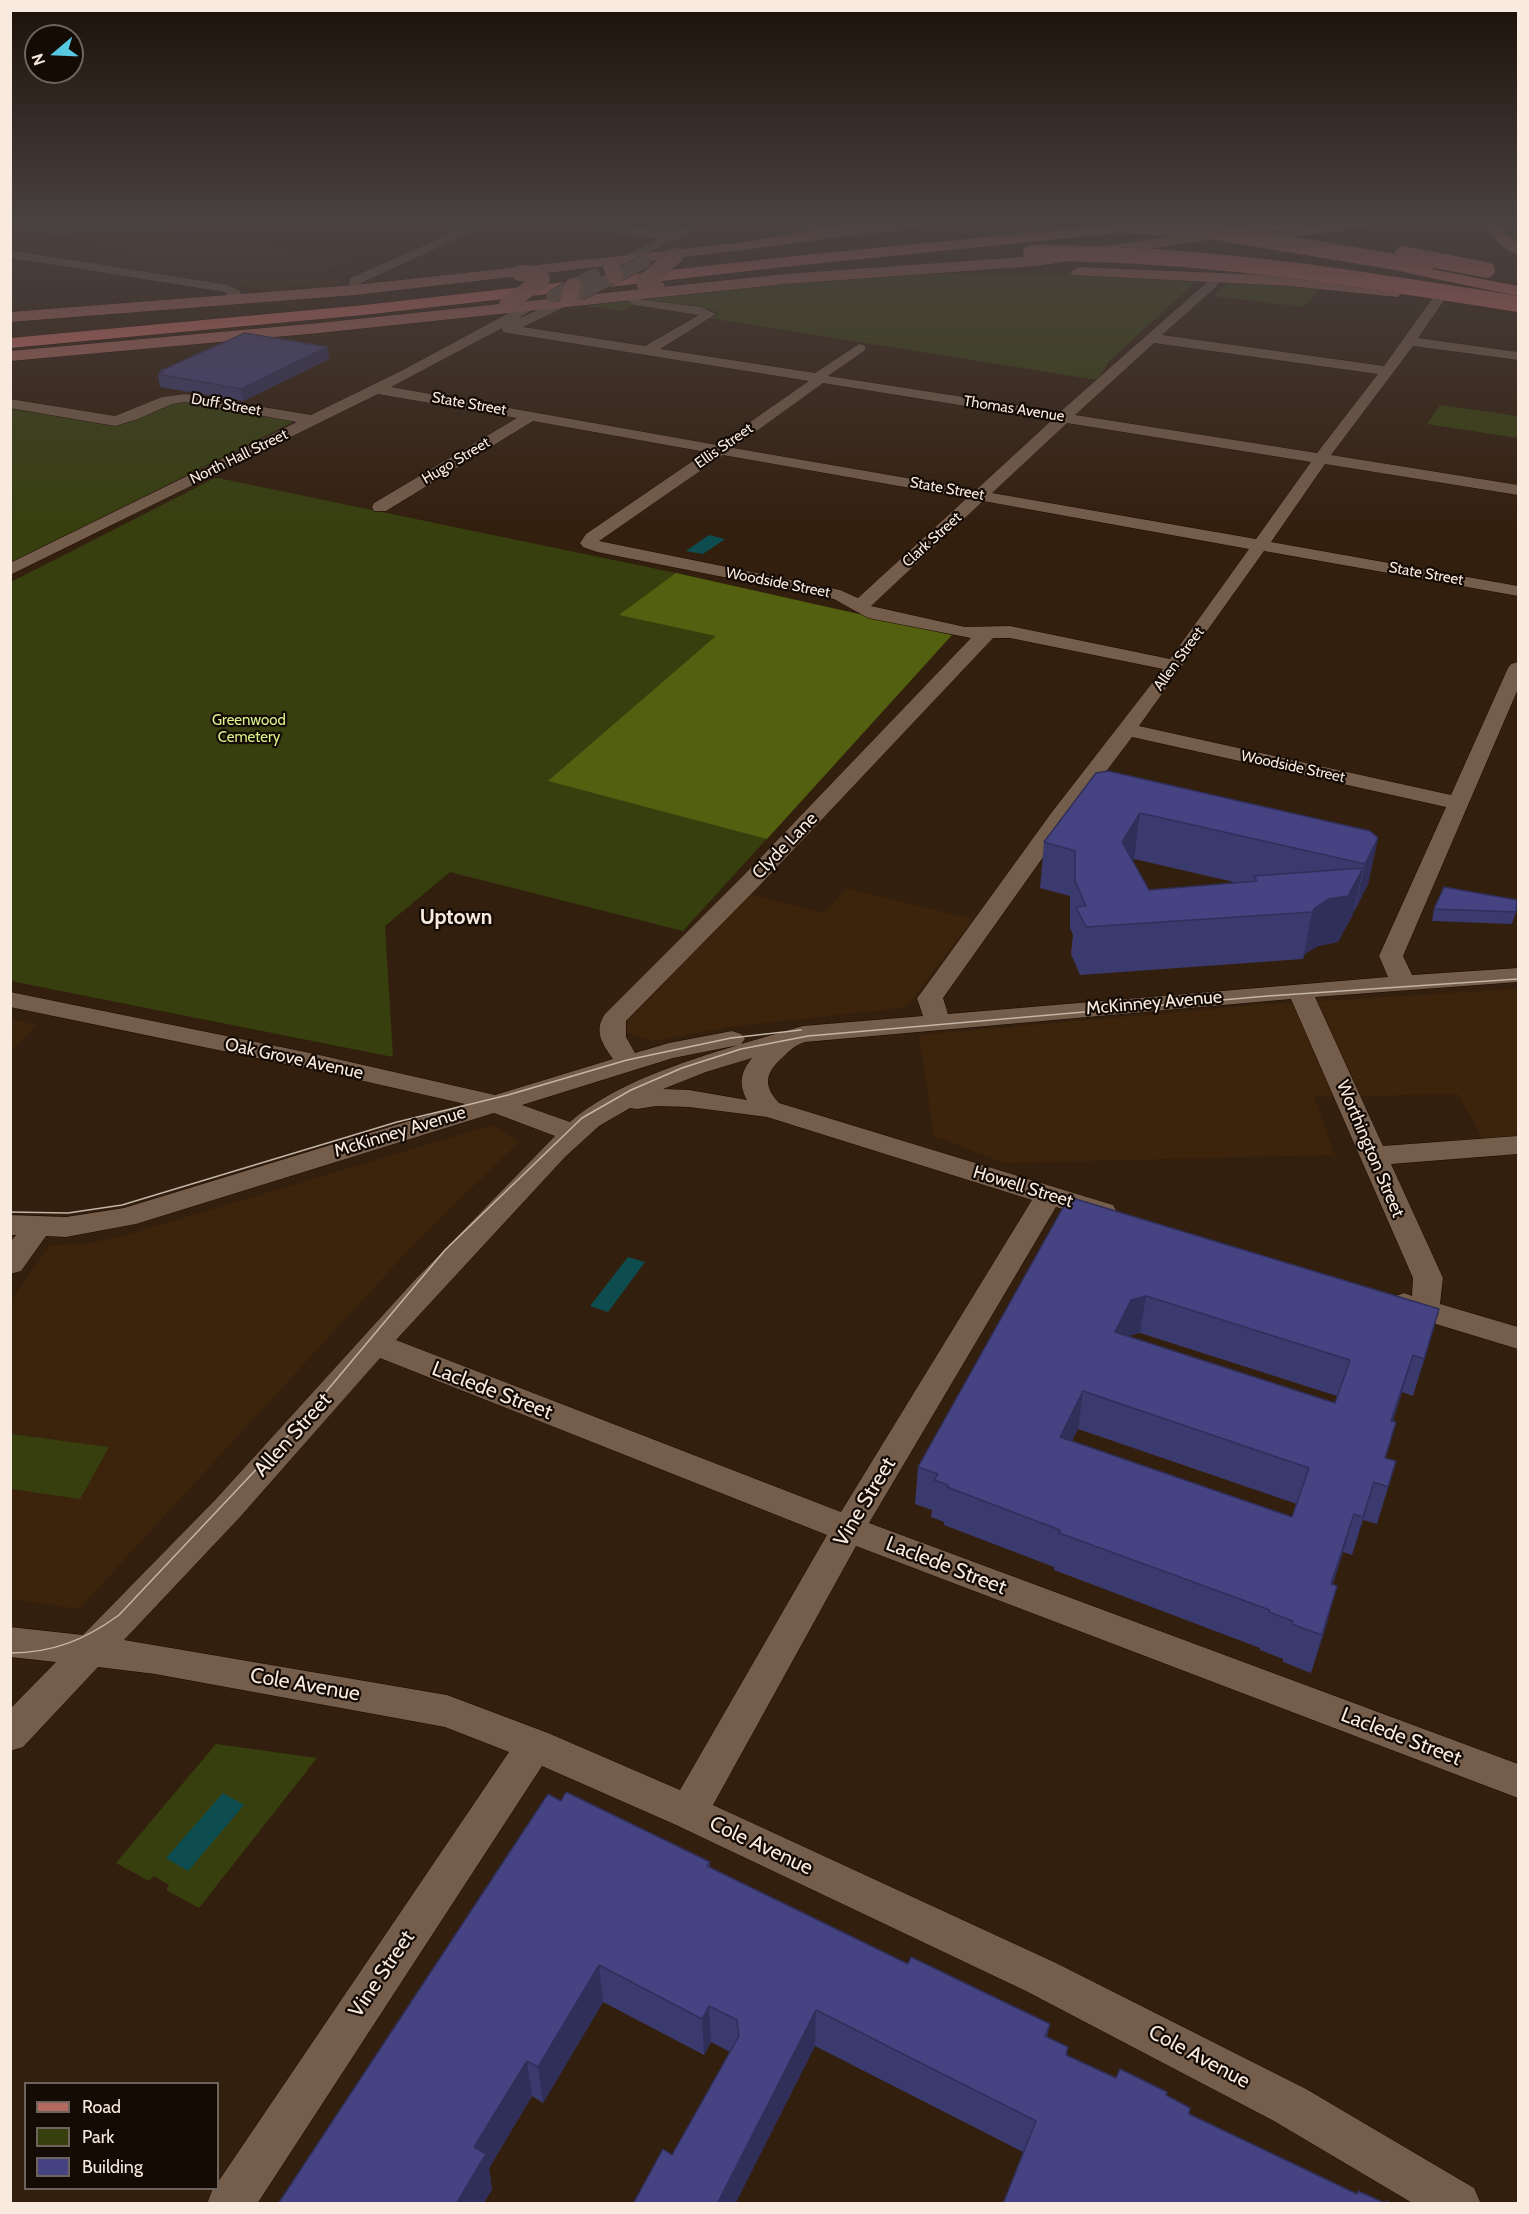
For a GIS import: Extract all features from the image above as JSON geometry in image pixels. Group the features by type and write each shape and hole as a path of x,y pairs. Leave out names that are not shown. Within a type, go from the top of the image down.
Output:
{"highway":[{"path":"10,333 105,324"},
{"path":"10,343 217,324"}],"main road":[{"path":"10,357 354,324"},
{"path":"469,324 479,326 482,330 474,338"}],"street":[{"name":"North Hall Street","path":"10,570 376,389 500,324"},
{"name":"North Hall Street","path":"474,338 509,329 517,324"},
{"path":"647,351 693,324"},
{"name":"Clark Street","path":"859,607 1167,324"},
{"name":"Allen Street","path":"938,1021 930,998 1060,817 1175,666 1321,459 1420,324"},
{"name":"Thomas Avenue","path":"509,329 1518,490"},
{"path":"1151,338 1387,371"},
{"path":"1407,341 1518,356"},
{"name":"Ellis Street","path":"589,543 592,538 815,384 822,373 859,348"},
{"name":"State Street","path":"376,389 1518,591"},
{"name":"Duff Street","path":"10,403 115,421 129,418 174,398 185,398 313,420"},
{"name":"Hugo Street","path":"380,507 533,415"},
{"name":"Woodside Street","path":"589,543 597,547 840,595 875,614 965,633 1010,632 1175,666"},
{"name":"Clyde Lane","path":"629,1063 613,1040 610,1029 614,1019 752,880 987,633"},
{"path":"1402,983 1391,956 1459,803 1510,708 1518,668"},
{"name":"Woodside Street","path":"1128,730 1459,803"},
{"name":"McKinney Avenue","path":"24,1226 83,1225 126,1217 491,1103 669,1052 730,1039 766,1035 790,1036 938,1021 1518,975"},
{"name":"Worthington Street","path":"1300,991 1409,1240 1428,1278 1424,1310"},
{"name":"Oak Grove Avenue","path":"10,999 315,1062 491,1103 573,1133"},
{"path":"769,1109 756,1095 753,1084 755,1069 790,1036"},
{"name":"McKinney Avenue","path":"573,1133 589,1120 646,1087 697,1066 790,1036"},
{"name":"Howell Street","path":"609,1108 643,1100 673,1097 706,1100 750,1110 769,1109 1129,1220"},
{"name":"Allen Street","path":"10,1735 228,1508 424,1289 573,1133"},
{"path":"1374,1156 1518,1145"},
{"name":"Vine Street","path":"688,1812 848,1529 1048,1195"},
{"path":"10,1264 24,1226"},
{"path":"1374,1295 1518,1338"},
{"name":"Laclede Street","path":"375,1344 848,1529 1518,1781"},
{"name":"Cole Avenue","path":"10,1642 167,1661 447,1711 688,1812 1041,1977 1178,2045 1290,2105 1458,2204"},
{"name":"Vine Street","path":"230,2204 535,1746"}],"shaded area":[{"path":"846,888 973,919 910,1002 902,1008 738,1026 652,1041 627,1032 625,1024 748,894 824,913"},
{"path":"1518,989 1518,1141 1485,1143 1458,1094 1314,1097 1335,1155 1004,1163 934,1136 919,1035 1266,1004"},
{"path":"10,1019 37,1025 11,1051"},
{"path":"492,1125 519,1142 415,1243 79,1609 11,1599 11,1301 50,1245 85,1244 126,1235"}],"green space":[{"path":"748,324 1149,324 1109,361 1098,380"},
{"path":"177,399 299,419 11,563 11,406 108,423"},
{"path":"1440,405 1518,416 1518,438 1427,424"},
{"name":"Greenwood Cemetery","path":"218,478 676,573 952,635 683,931 450,872 385,926 393,1057 11,981 11,582"},
{"path":"676,573 952,635 767,839 548,781 716,636 619,615"},
{"path":"11,1434 109,1447 80,1499 11,1489"},
{"path":"216,1744 317,1758 199,1908 166,1890 169,1885 154,1876 149,1881 116,1863"}],"water":[{"path":"709,535 725,539 703,554 686,551"},
{"path":"628,1257 645,1262 608,1312 590,1306"},
{"path":"223,1793 244,1805 188,1871 166,1858"}],"building":[{"path":"245,333 327,347 241,389 158,374 164,371 160,371"},
{"path":"1108,771 1370,831 1378,838 1365,864 1140,813 1122,842 1149,890 1257,881 1254,876 1363,868 1348,896 1328,899 1312,912 1086,927 1076,907 1086,906 1075,881 1075,851 1044,842 1096,773"},
{"path":"1444,887 1517,900 1516,912 1434,909"},
{"path":"1069,1197 1439,1309 1424,1359 1413,1355 1391,1421 1396,1422 1385,1458 1396,1461 1388,1487 1374,1482 1363,1517 1354,1514 1331,1584 1337,1586 1322,1635 1292,1624 1293,1621 1269,1612 1270,1610 1059,1533 1060,1530 947,1487 948,1485 934,1480 938,1474 918,1467","holes":["1146,1296 1350,1360 1335,1403 1115,1332 1131,1300","1083,1391 1309,1468 1292,1517 1060,1437"]},
{"path":"566,1792 710,1862 707,1866 908,1964 911,1957 1050,2024 1045,2036 1068,2047 1066,2055 1116,2078 1120,2069 1167,2092 1166,2095 1190,2108 1189,2114 1357,2194 1358,2191 1392,2204 1003,2204 1036,2121 816,2010 717,2204 633,2204 663,2149 672,2155 739,2036 737,2020 709,2006 702,2019 599,1965 538,2067 527,2061 474,2147 486,2154 456,2204 278,2204 548,1794 561,1801"}],"tram line":[{"path":"10,1653 54,1648 81,1638 119,1615 299,1424 445,1250 582,1118 631,1090 682,1068 741,1049 808,1036 1268,996 1518,979"},
{"path":"10,1212 68,1213 122,1205 397,1122 508,1095 627,1060 731,1038 801,1030"}],"district":[{"name":"Uptown","path":"456,918"}]}
